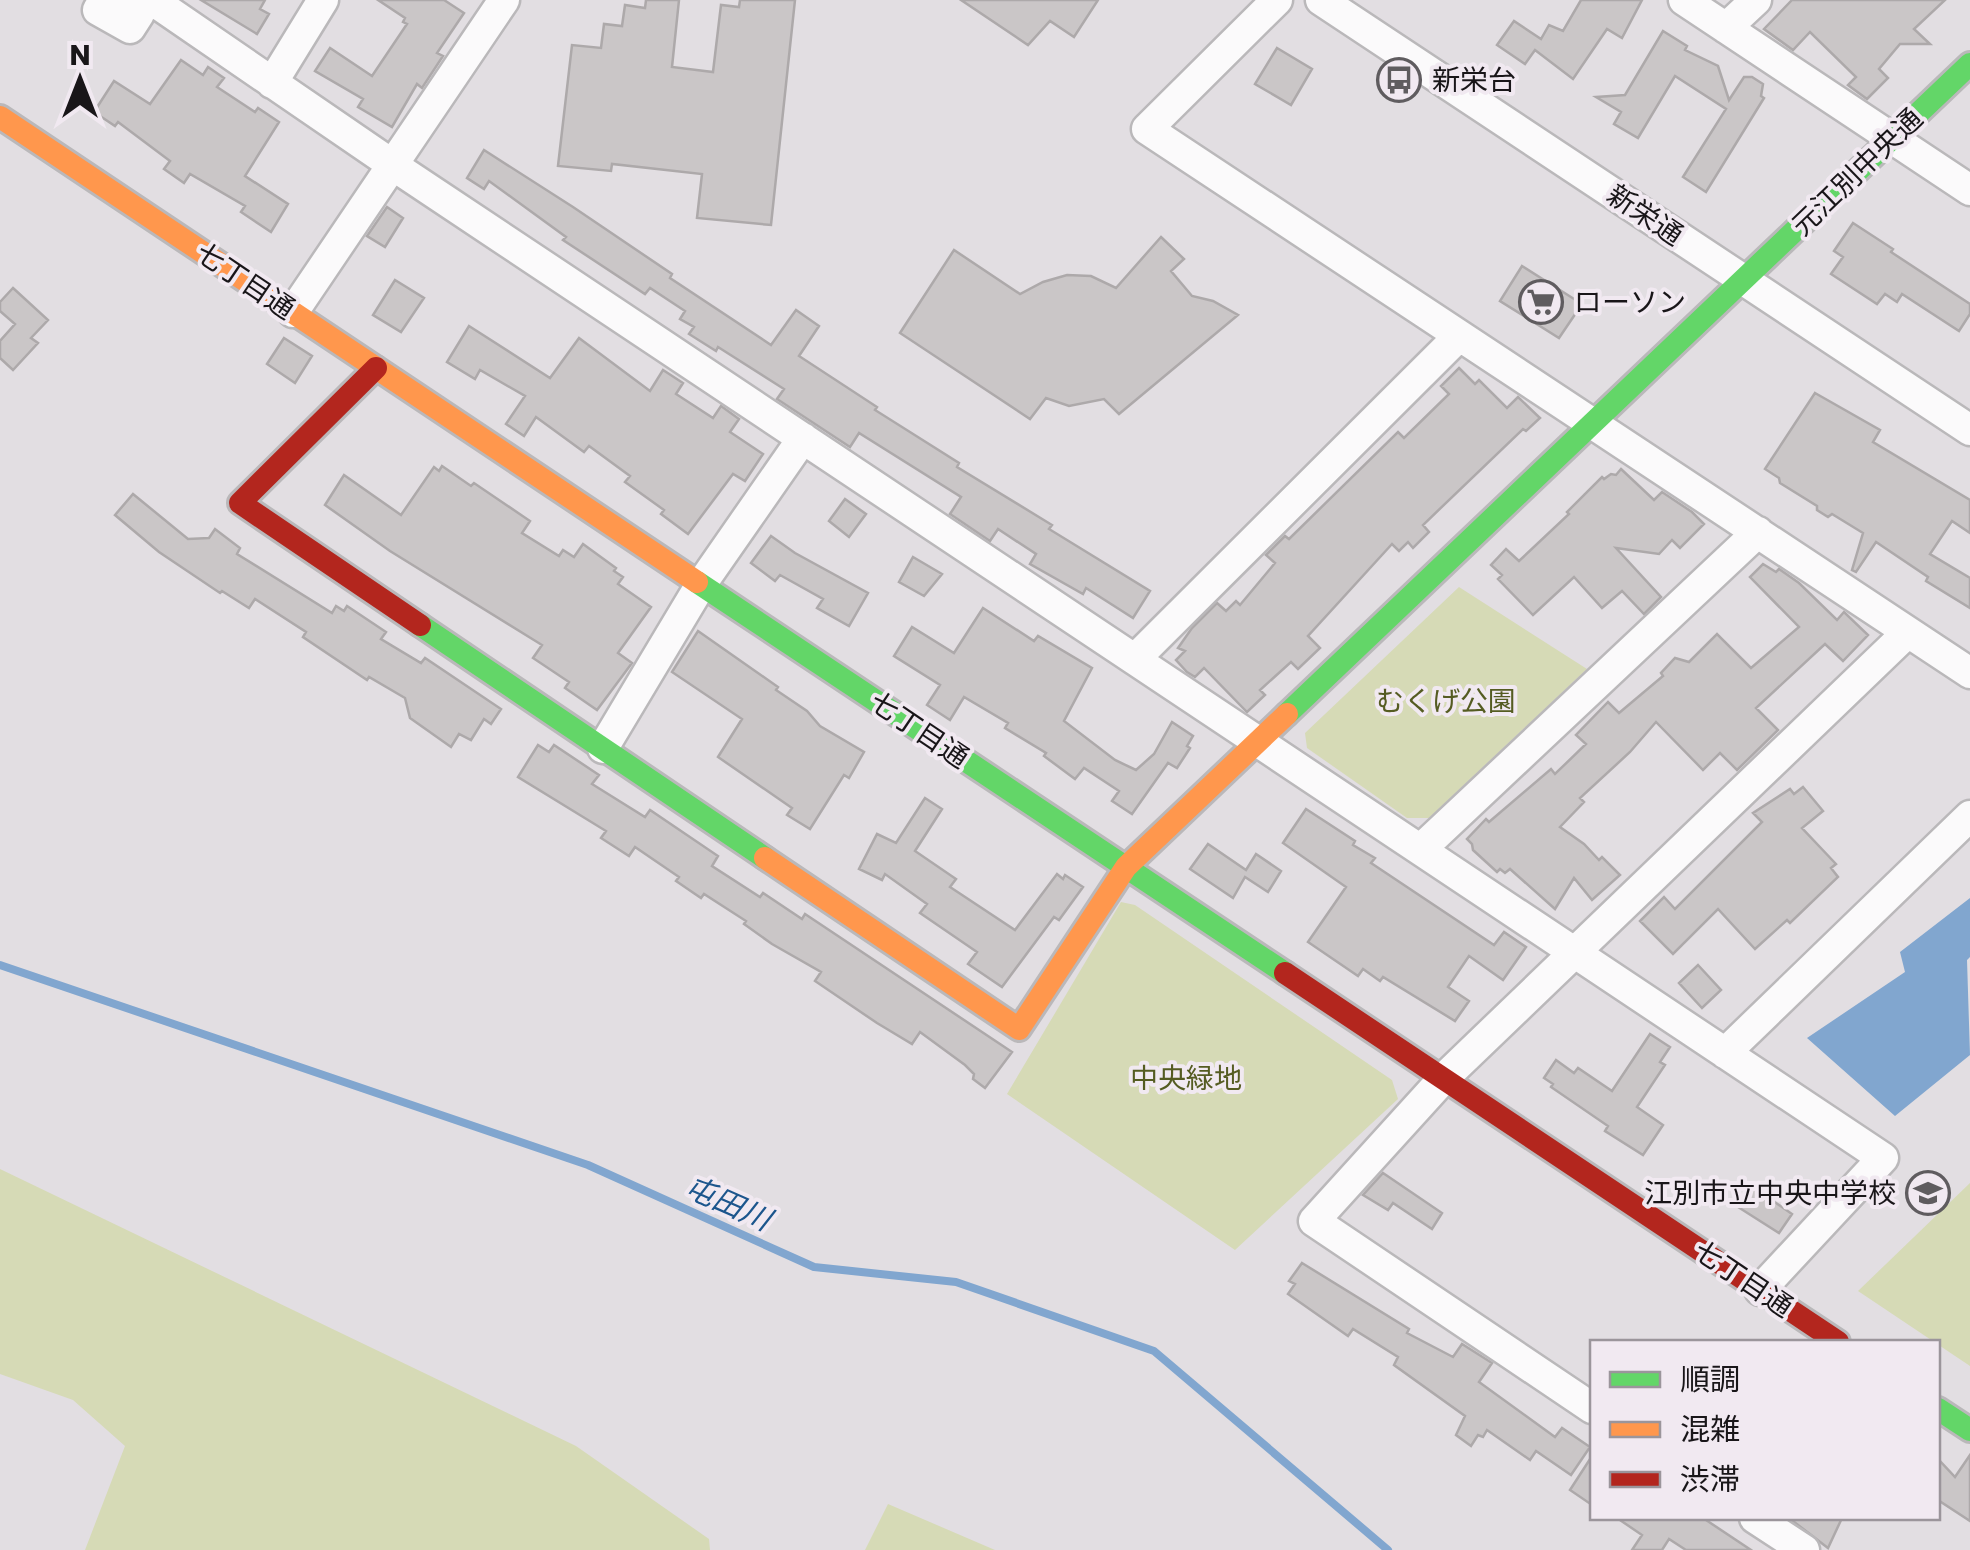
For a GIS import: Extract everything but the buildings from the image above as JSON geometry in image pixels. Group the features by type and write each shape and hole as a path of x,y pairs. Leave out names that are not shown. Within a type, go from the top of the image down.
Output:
{"street":[{"path":"104,0 98,10 130,28 139,14 127,6 130,0"},
{"path":"156,0 392,165 1883,1158 1760,1290"},
{"path":"272,82 323,0"},
{"path":"293,312 504,0"},
{"path":"1277,0 1147,129 1970,673"},
{"name":"新栄通","path":"1321,0 1970,430"},
{"path":"1684,0 1970,190"},
{"path":"1726,28 1756,0"},
{"name":"元江別中央通","path":"603,748 1019,1029 1126,868 1970,64"},
{"name":"七丁目通","path":"0,117 1760,1290 1819,1337"},
{"path":"1136,659 1458,337"},
{"path":"376,368 240,503 603,748 700,586 803,438"},
{"path":"1421,850 1758,532"},
{"path":"1590,1407 1314,1221 1443,1078 1908,632"},
{"path":"1725,1053 1970,816"},
{"path":"1940,1409 1970,1430"},
{"path":"1759,1520 1804,1550"}],"green space":[{"name":"むくげ公園","path":"1459,587 1587,669 1429,818 1407,818 1307,748 1305,733"},
{"name":"中央緑地","path":"1121,902 1135,905 1392,1080 1398,1099 1235,1250 1007,1094"},
{"path":"0,1169 576,1446 709,1539 710,1550 85,1550 125,1446 73,1400 0,1374"},
{"path":"1970,1183 1970,1366 1940,1346 1940,1340 1931,1340 1858,1291"},
{"path":"888,1504 995,1550 865,1550"}],"water":[{"path":"1970,898 1970,1055 1895,1116 1807,1038 1905,972 1900,952"}],"waterway":[{"name":"屯田川","path":"0,965 588,1165 814,1267 956,1282 1154,1351 1388,1550"}],"traffic: fast":[{"path":"1287,714 1970,64"},
{"path":"697,582 1285,973"},
{"path":"420,625 765,858"},
{"path":"1940,1410 1970,1430"}],"traffic: slow":[{"path":"0,117 697,582"},
{"path":"765,858 1019,1029 1126,867 1287,714"}],"traffic: jam":[{"path":"376,368 240,503 420,625"},
{"path":"1285,973 1835,1340"}],"place":[{"name":"新栄台","path":"1399,80"},
{"name":"ローソン","path":"1541,302"},
{"name":"江別市立中央中学校","path":"1928,1193"}]}
